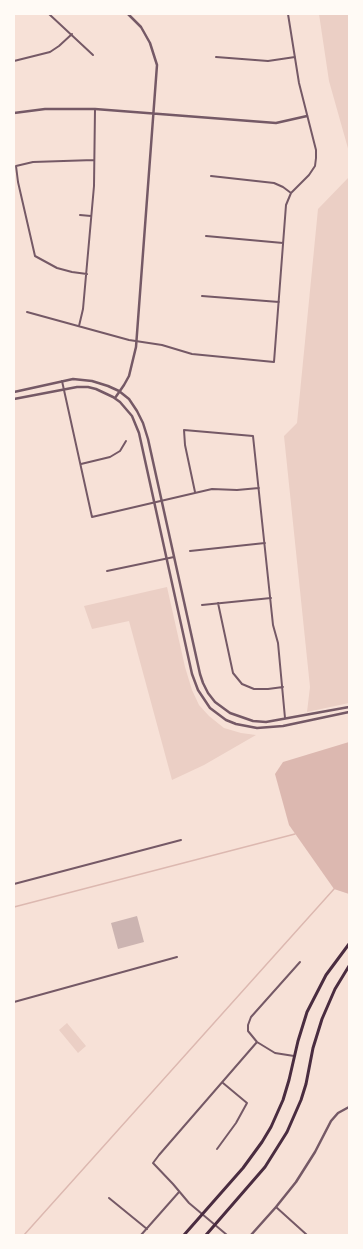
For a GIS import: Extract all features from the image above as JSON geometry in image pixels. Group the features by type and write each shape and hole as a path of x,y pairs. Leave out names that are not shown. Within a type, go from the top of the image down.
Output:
{"main road":[{"path":"184,1235 243,1168 271,1127 283,1100 302,1025 315,995 330,969 349,944"},
{"path":"206,1235 265,1167 287,1132 304,1089 313,1048 322,1019 334,989 349,966"}],"street":[{"path":"49,14 94,55"},
{"path":"115,398 131,370 137,342 157,65 150,43 141,27 128,14"},
{"path":"27,312 137,342 162,345 192,354 274,362 286,205 291,193 309,175 316,158 316,150 299,83 288,14"},
{"path":"14,61 50,52 72,34"},
{"path":"216,57 268,61 295,57"},
{"path":"14,113 45,109 95,109 276,123 307,116"},
{"path":"79,326 83,309 87,274 94,160 95,109"},
{"path":"87,274 56,268 35,256 18,182 16,166 33,162 94,160"},
{"path":"211,176 274,183 291,193"},
{"path":"80,215 91,216"},
{"path":"206,236 283,243"},
{"path":"202,296 279,302"},
{"path":"14,392 73,379 92,381 108,386 119,391 133,404 143,423 175,557 200,674 208,693 223,708 240,718 266,722 349,707"},
{"path":"62,381 92,517 212,489 237,490 259,488"},
{"path":"14,400 77,387 96,389 115,398 126,408 136,424 193,678 198,690 210,708 226,720 236,724 257,728 283,726 349,712"},
{"path":"196,492 185,445 184,430 253,436 273,625 278,643 283,687 285,718"},
{"path":"80,464 110,458 120,451 126,441"},
{"path":"190,551 265,543"},
{"path":"107,571 175,557"},
{"path":"202,605 271,598"},
{"path":"218,604 233,673 242,684 254,689 283,687"},
{"path":"14,884 181,840"},
{"path":"14,1002 177,957"},
{"path":"295,1056 275,1053 257,1042 248,1031 248,1025 251,1017 300,962"},
{"path":"227,1235 179,1192 153,1163 159,1154 223,1083 257,1042"},
{"path":"217,1149 236,1123 247,1102 223,1083"},
{"path":"251,1235 276,1208 296,1182 307,1166 331,1121 338,1114 349,1107"},
{"path":"141,1235 179,1192"},
{"path":"109,1198 147,1229"},
{"path":"276,1208 307,1235"}],"shaded area":[{"path":"319,14 349,14 349,152 329,81"},
{"path":"349,177 349,703 307,712 310,687 284,436 297,423 318,209"},
{"path":"167,587 185,667 192,690 199,705 209,716 224,728 241,733 256,735 204,765 172,780 129,621 92,629 84,606"},
{"path":"349,742 349,894 334,889 289,825 275,774 283,762"},
{"path":"67,1023 86,1046 78,1053 59,1030"}],"building":[{"path":"137,916 144,942 118,949 111,923"}],"waterway":[{"path":"14,907 295,834"},
{"path":"24,1235 334,889"}]}
